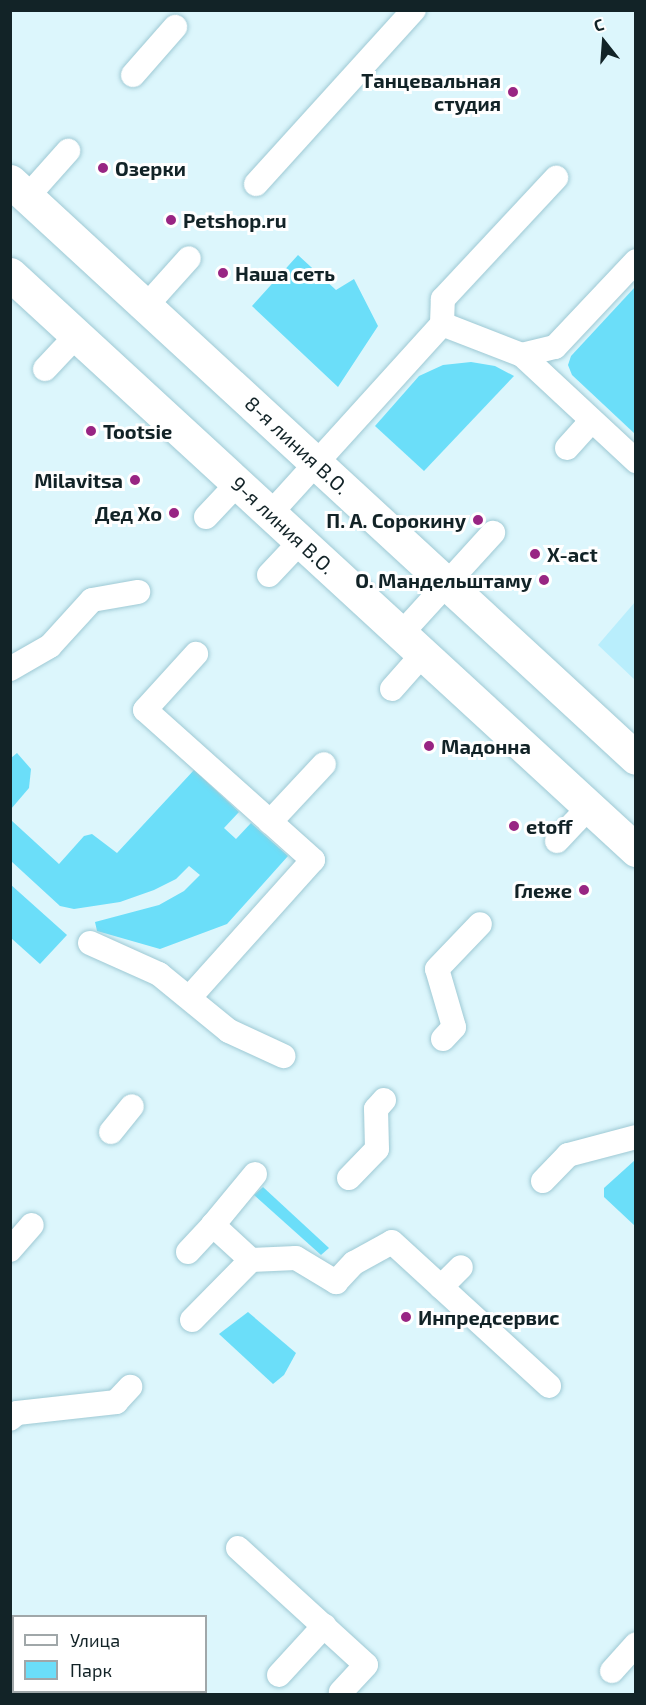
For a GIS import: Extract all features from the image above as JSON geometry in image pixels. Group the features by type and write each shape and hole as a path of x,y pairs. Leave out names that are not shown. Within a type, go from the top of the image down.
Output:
{"main road":[{"name":"8-я линия В.О.","path":"19,189 636,758"},
{"name":"9-я линия В.О.","path":"10,274 636,850"}],"lane":[{"path":"256,184 414,10"},
{"path":"133,75 175,27"},
{"path":"19,189 68,151"},
{"path":"270,513 442,324 443,299 556,178"},
{"path":"146,306 189,258"},
{"path":"522,355 555,347 636,261"},
{"path":"442,324 522,355 591,422 636,461"},
{"path":"45,369 77,335"},
{"path":"567,448 591,422"},
{"path":"206,517 238,483"},
{"path":"392,689 412,644 447,584 493,533"},
{"path":"269,575 301,541"},
{"path":"10,669 50,646 92,600 138,592"},
{"path":"190,997 313,860 145,710 196,654"},
{"path":"270,822 324,764"},
{"path":"557,841 589,807"},
{"path":"443,1039 454,1027 437,969 480,924"},
{"path":"90,943 159,974 229,1031 283,1056"},
{"path":"349,1178 377,1149 376,1109 384,1100"},
{"path":"111,1131 132,1107"},
{"path":"543,1180 568,1155 636,1137"},
{"path":"188,1252 255,1174"},
{"path":"213,1225 251,1260"},
{"path":"10,1250 32,1226"},
{"path":"192,1320 251,1260 296,1258 336,1282 354,1263 392,1242 549,1386"},
{"path":"441,1287 461,1267"},
{"path":"10,1419 17,1413 116,1402 130,1387"},
{"path":"238,1548 366,1665 341,1692"},
{"path":"279,1675 324,1626"},
{"path":"612,1671 636,1644"}],"shaded area":[{"path":"635,602 635,680 598,645"}],"green space":[{"path":"298,255 336,290 354,279 378,326 338,387 252,306"},
{"path":"635,287 635,434 572,375 568,365 571,356"},
{"path":"471,362 495,366 514,376 424,471 375,426 419,376 443,365"},
{"path":"17,753 31,769 29,788 11,809 11,758"},
{"path":"194,770 239,812 224,828 236,839 251,823 288,856 227,924 160,949 97,931 95,922 159,905 184,891 200,875 189,866 176,879 154,890 120,902 74,909 60,906 11,861 11,820 59,864 84,836 92,834 117,853"},
{"path":"10,884 67,935 40,964 11,938"},
{"path":"635,1160 635,1226 604,1197 604,1188"},
{"path":"263,1187 329,1248 321,1255 254,1195"},
{"path":"248,1312 296,1353 284,1375 273,1384 219,1334"}],"place":[{"name":"Танцевальная студия","path":"513,92"},
{"name":"Озерки","path":"103,168"},
{"name":"Petshop.ru","path":"171,220"},
{"name":"Наша сеть","path":"223,273"},
{"name":"Tootsie","path":"91,431"},
{"name":"Milavitsa","path":"135,480"},
{"name":"Дед Хо","path":"174,513"},
{"name":"П. А. Сорокину","path":"478,520"},
{"name":"X-act","path":"535,554"},
{"name":"О. Мандельштаму","path":"544,580"},
{"name":"Мадонна","path":"429,746"},
{"name":"etoff","path":"514,826"},
{"name":"Глеже","path":"584,890"},
{"name":"Инпредсервис","path":"406,1317"}]}
